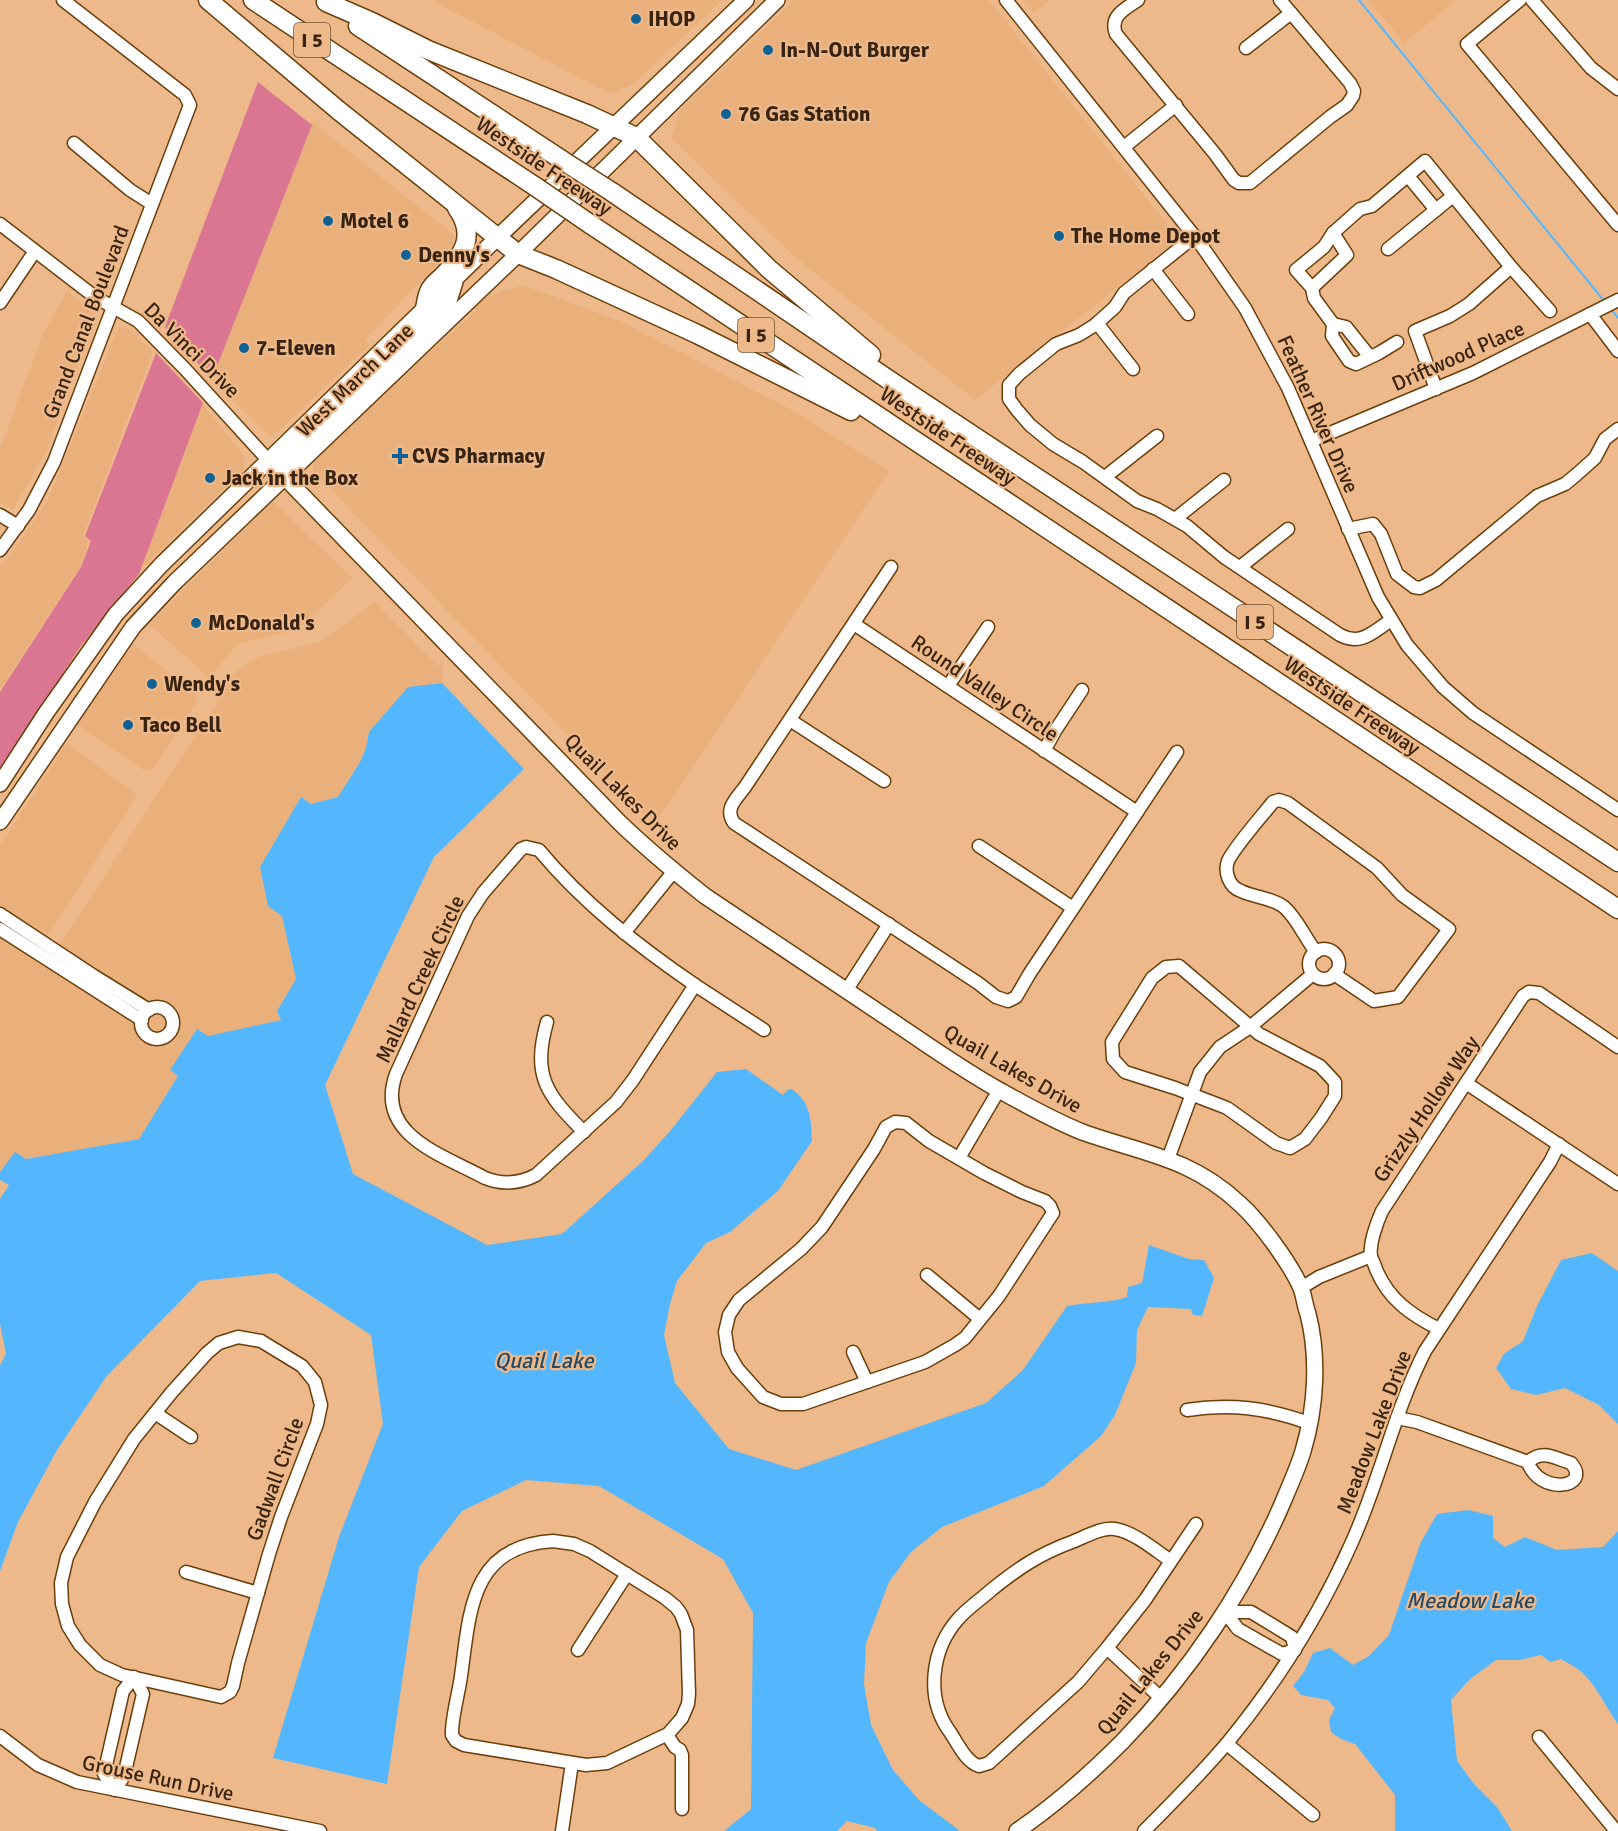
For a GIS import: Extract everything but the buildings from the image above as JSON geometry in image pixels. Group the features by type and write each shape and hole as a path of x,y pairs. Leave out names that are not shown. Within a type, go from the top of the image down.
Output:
{"highway":[{"path":"208,0 456,207 518,254 556,269 697,334 922,447"},
{"name":"Westside Freeway","path":"324,1 371,28 562,160 892,382 1618,862"},
{"name":"Westside Freeway","path":"260,4 1618,909"},
{"path":"371,28 615,126 636,137 769,269 876,360 892,382"},
{"path":"425,309 430,288 455,263 464,249 465,223 456,207"}],"main road":[{"name":"West March Lane","path":"0,784 46,713 116,614 162,564 746,0"},
{"name":"West March Lane","path":"0,822 133,627 174,583 518,254 777,0"},
{"path":"286,476 285,465 288,457 448,301 457,277"},
{"name":"Da Vinci Drive","path":"268,460 286,476"},
{"name":"Quail Lakes Drive","path":"286,476 620,823 705,896 999,1090 1083,1132 1168,1159 1198,1172 1241,1205 1267,1234 1301,1288 1314,1350 1315,1378 1309,1423 1304,1449 1277,1515 1255,1560 1202,1647 1161,1698 1124,1740 1095,1768 1017,1831"}],"street":[{"name":"Grand Canal Boulevard","path":"0,550 29,510 54,462 180,130 190,111 189,99 185,94 63,0"},
{"name":"Feather River Drive","path":"1006,0 1219,269 1263,340 1288,388 1369,580 1391,620 1424,666 1473,713 1618,810"},
{"path":"1138,0 1116,17 1114,29 1234,180 1246,184 1347,105 1353,96 1352,86 1280,0"},
{"path":"1520,0 1467,44 1618,225"},
{"path":"1532,0 1591,68 1618,89"},
{"path":"1246,48 1291,13"},
{"path":"1124,147 1176,105"},
{"path":"74,143 130,190 152,204"},
{"path":"1370,357 1346,327 1333,324 1314,298 1312,288 1296,270 1324,247 1333,233 1360,209 1372,206 1425,161 1550,311"},
{"path":"1408,176 1436,210"},
{"path":"1388,249 1453,196"},
{"name":"Da Vinci Drive","path":"0,224 94,297 129,314 148,331 268,460"},
{"path":"1312,288 1347,255 1333,233"},
{"path":"1195,236 1124,293 1115,307 1097,323 1079,335 1056,344 1019,374 1009,385 1007,390 1009,399 1030,425 1053,444 1105,477 1137,501 1175,519 1240,567 1340,635 1351,641 1361,639 1391,620"},
{"path":"0,303 35,251"},
{"path":"1436,388 1415,331 1450,316 1469,304 1511,267"},
{"path":"1153,269 1188,314"},
{"name":"Driftwood Place","path":"1311,441 1508,357 1618,300"},
{"path":"1590,314 1618,351"},
{"path":"1097,323 1133,369"},
{"path":"1333,324 1332,336 1349,361 1356,364 1397,342"},
{"path":"1348,529 1373,524 1385,541 1397,574 1414,587 1420,588 1436,580 1537,496 1565,484 1595,458 1605,439 1618,429"},
{"path":"1105,477 1157,436"},
{"path":"1175,519 1224,480"},
{"path":"0,515 18,526"},
{"path":"1240,567 1288,529"},
{"path":"891,567 732,804 730,817 734,823 996,997 1008,1001 1016,997 1177,752"},
{"name":"Round Valley Circle","path":"854,624 1137,812"},
{"path":"948,687 988,627"},
{"path":"1044,751 1082,690"},
{"path":"790,720 884,782"},
{"path":"1316,952 1293,917 1282,906 1237,890 1229,881 1226,871 1228,860 1273,802 1279,800 1288,803 1377,868 1402,895 1449,929 1398,998 1374,1001 1335,974"},
{"path":"979,846 1073,908"},
{"name":"Mallard Creek Circle","path":"695,985 616,1102 536,1175 518,1182 498,1182 485,1178 406,1133 395,1116 391,1092 396,1074 468,916 483,892 521,849 531,847 539,850 580,895 624,933 653,956 764,1030"},
{"path":"624,933 674,871"},
{"path":"0,914 94,976 145,1015 0,928"},
{"path":"846,991 889,924"},
{"path":"1329,950 1337,956 1339,966 1335,974 1326,978 1313,974 1309,965 1316,952 1329,950"},
{"path":"1166,966 1179,966 1259,1034 1320,1066 1335,1082 1335,1096 1305,1139 1290,1148 1276,1143 1227,1108 1190,1094 1125,1072 1113,1059 1112,1042 1152,978 1166,966"},
{"path":"1168,1159 1200,1072 1220,1047 1250,1027 1313,974"},
{"name":"Grizzly Hollow Way","path":"1371,1256 1375,1232 1382,1211 1522,996 1529,992 1539,993 1618,1047"},
{"path":"547,1022 540,1051 543,1078 556,1101 584,1132"},
{"path":"1466,1083 1618,1184"},
{"path":"959,1158 999,1090"},
{"path":"895,1122 906,1124 929,1141 959,1158 1022,1192 1045,1201 1053,1210 1044,1228 999,1296 965,1338 944,1353 925,1362 795,1405 782,1404 764,1397 737,1368 728,1352 725,1332 729,1316 739,1300 801,1249 822,1227 890,1124 895,1122"},
{"name":"Meadow Lake Drive","path":"1144,1831 1186,1790 1227,1744 1295,1650 1325,1597 1353,1540 1371,1497 1413,1374 1439,1329 1550,1162 1559,1144"},
{"path":"1301,1288 1371,1256 1380,1278 1395,1300 1422,1321 1439,1329"},
{"path":"927,1275 980,1319"},
{"name":"Gadwall Circle","path":"238,1337 254,1338 270,1345 302,1366 315,1382 320,1396 320,1413 281,1517 233,1686 226,1695 213,1696 122,1675 110,1670 87,1654 73,1636 64,1615 61,1583 67,1557 120,1459 155,1413 212,1348 226,1340 238,1337"},
{"path":"853,1352 867,1382"},
{"path":"1186,1410 1210,1406 1248,1407 1282,1413 1309,1423"},
{"path":"155,1413 191,1437"},
{"path":"1397,1418 1417,1422 1528,1462"},
{"path":"1171,1561 1123,1531 1110,1529 1037,1556 1016,1570 965,1612 946,1636 939,1652 935,1668 934,1690 947,1729 970,1761 979,1766 985,1765 1078,1682 1145,1600 1196,1524"},
{"path":"553,1541 574,1544 590,1551 672,1603 681,1614 687,1630 688,1704 682,1718 666,1735 607,1763 586,1765 456,1742 452,1730 471,1605 480,1582 492,1566 508,1553 532,1544 553,1541"},
{"path":"186,1572 258,1593"},
{"path":"578,1650 627,1574"},
{"path":"1225,1612 1251,1612 1292,1637 1295,1650 1282,1654 1238,1629 1225,1612"},
{"path":"1107,1648 1161,1698"},
{"path":"134,1677 143,1694 124,1776 115,1790 104,1774 123,1691 134,1677"},
{"path":"666,1735 682,1755 682,1809"},
{"name":"Grouse Run Drive","path":"0,1736 24,1756 53,1773 77,1782 320,1831"},
{"path":"1539,1737 1616,1831"},
{"path":"1227,1744 1313,1815"},
{"path":"562,1831 572,1763"}],"shaded area":[{"path":"431,0 722,0 634,84 609,93"},
{"path":"794,0 989,0 1179,239 975,400 796,258 671,138 680,110"},
{"path":"1024,0 1050,0 1034,13"},
{"path":"1368,0 1456,0 1404,43"},
{"path":"258,82 312,125 212,379 165,327"},
{"path":"311,121 454,235 453,249 365,339 370,345 271,438 212,380"},
{"path":"523,285 622,322 792,410 889,471 654,825 313,471 313,463 394,384 477,310 474,306 482,298"},
{"path":"67,291 97,316 45,454 13,510 0,502 0,449 43,334"},
{"path":"119,326 127,327 153,352 83,536 89,541 81,565 0,690 0,567 48,500"},
{"path":"156,353 203,403 139,574 80,647 0,770 0,692 81,567 91,541 85,536"},
{"path":"203,405 244,456 244,469 141,569"},
{"path":"273,501 352,578 299,629 237,644 209,678 149,624"},
{"path":"375,602 437,666 442,663 442,683 408,688 369,731 366,748 360,762 338,797 311,804 301,798 282,916 296,979 277,1011 281,1020 207,1036 171,1070 178,1076 139,1139 26,1159 15,1152 0,1172 0,845 67,743 137,795 38,952 57,949 238,670 258,657 319,642"},
{"path":"133,644 196,694 197,701 153,769 145,771 76,724"}],"water":[{"name":"Quail Lake","path":"442,683 524,769 434,857 325,1085 353,1174 487,1245 562,1234 644,1160 717,1072 746,1069 783,1095 787,1090 792,1089 803,1100 809,1112 812,1141 778,1191 730,1232 706,1243 677,1281 664,1335 675,1383 729,1449 796,1470 986,1403 1023,1370 1067,1306 1127,1297 1128,1287 1142,1283 1149,1245 1189,1259 1204,1260 1214,1278 1202,1316 1193,1315 1191,1309 1148,1307 1137,1330 1136,1363 1115,1415 1101,1436 1044,1486 942,1527 911,1552 889,1582 866,1643 864,1684 871,1725 893,1770 919,1800 960,1831 877,1831 875,1828 847,1821 837,1831 724,1831 751,1809 753,1613 723,1559 599,1486 526,1480 462,1511 419,1567 387,1784 273,1758 339,1537 383,1424 371,1335 276,1273 200,1281 106,1377 57,1450 18,1522 0,1571 0,1365 6,1354 0,1324 0,1199 9,1185 0,1180 0,1172 15,1152 26,1159 139,1139 178,1076 170,1070 197,1029 208,1036 281,1020 277,1011 296,979 282,916 268,906 260,867 301,797 311,804 338,797 360,762 369,732 408,687"},
{"path":"1592,1253 1618,1271 1618,1424 1599,1405 1565,1388 1536,1395 1511,1389 1496,1368 1504,1354 1523,1341 1537,1306 1561,1260"},
{"name":"Meadow Lake","path":"1468,1510 1493,1516 1493,1538 1505,1547 1525,1537 1557,1550 1603,1547 1618,1531 1618,1724 1584,1674 1561,1659 1550,1662 1541,1655 1520,1660 1496,1660 1470,1679 1451,1700 1457,1761 1474,1784 1497,1807 1512,1831 1395,1831 1395,1795 1355,1744 1331,1732 1329,1720 1335,1708 1328,1700 1301,1695 1293,1686 1304,1672 1313,1653 1330,1648 1353,1665 1369,1656 1389,1635 1420,1544 1437,1514"}],"waterway":[{"path":"1359,0 1605,302"},
{"path":"1611,309 1618,318"}],"place":[{"name":"IHOP","path":"636,19"},
{"name":"In-N-Out Burger","path":"768,50"},
{"name":"76 Gas Station","path":"726,114"},
{"name":"Motel 6","path":"328,221"},
{"name":"The Home Depot","path":"1059,236"},
{"name":"Denny's","path":"406,255"},
{"name":"7-Eleven","path":"244,348"},
{"name":"CVS Pharmacy","path":"400,456"},
{"name":"Jack in the Box","path":"210,478"},
{"name":"McDonald's","path":"196,623"},
{"name":"Wendy's","path":"152,684"},
{"name":"Taco Bell","path":"128,725"}]}
